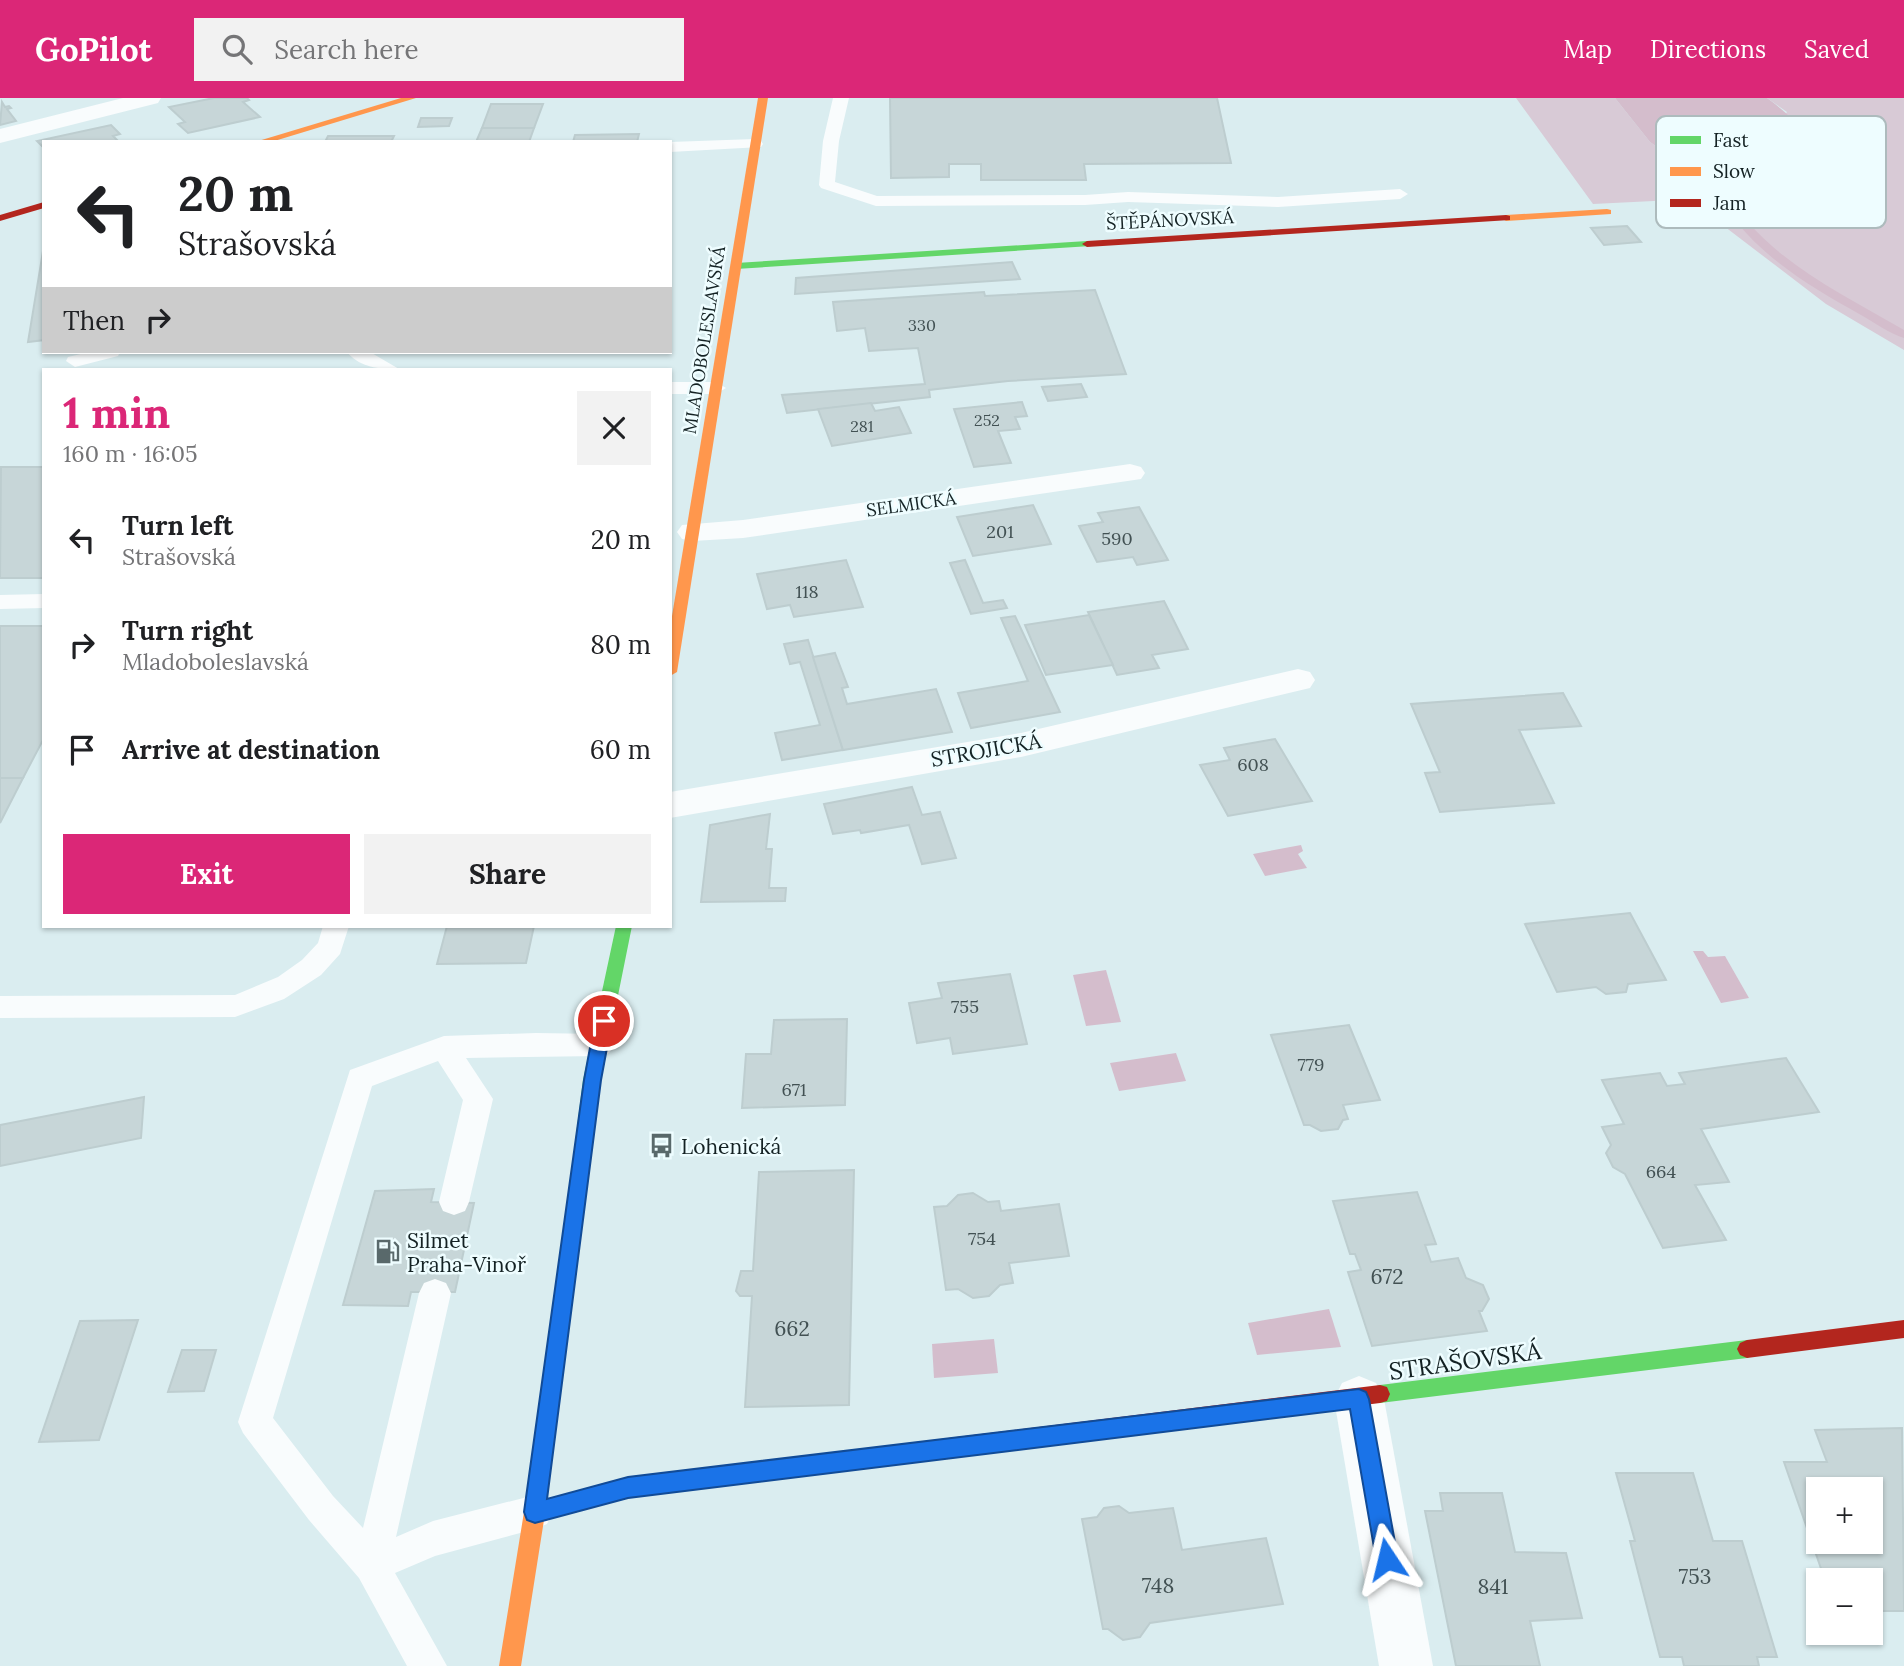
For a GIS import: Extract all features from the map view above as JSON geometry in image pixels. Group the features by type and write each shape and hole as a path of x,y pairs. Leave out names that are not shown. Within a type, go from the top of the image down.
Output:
{"street":[{"path":"55,98 72,118"},
{"path":"0,136 150,98"},
{"path":"266,140 375,102 411,98"},
{"name":"MLADOBOLESLAVSKÁ","path":"672,660 763,98"},
{"path":"0,218 42,206"},
{"name":"ŠTĚPÁNOVSKÁ","path":"736,266 1607,212"},
{"name":"SELMICKÁ","path":"693,532 743,529 1130,473"},
{"name":"STROJICKÁ","path":"672,805 1021,746 1298,680"},
{"path":"510,1666 535,1512 599,1045 624,928"},
{"name":"STRAŠOVSKÁ","path":"535,1512 628,1488 1904,1329"},
{"path":"1359,1399 1406,1666"}],"lane":[{"path":"841,98 831,141 827,185 877,201 1085,200 1128,197 1278,202 1400,194"},
{"path":"672,148 755,144"},
{"path":"75,361 103,354"},
{"path":"360,354 386,368"},
{"path":"672,388 716,388"},
{"path":"0,602 42,601"},
{"path":"0,1007 235,1006 260,999 311,970 331,946 336,928"},
{"path":"428,1666 405,1630 372,1565 321,1508 255,1422 360,1078 444,1047 599,1045"},
{"path":"444,1047 478,1099 454,1202"},
{"path":"372,1565 435,1293"},
{"path":"372,1565 433,1539 535,1512"}],"shaded area":[{"path":"1516,98 1615,98 1656,146 1656,201 1593,204"},
{"path":"1615,98 1767,98 1789,116 1656,116 1656,146"},
{"path":"1767,98 1904,98 1904,350 1826,304 1726,228 1886,228 1886,116 1784,116 1787,112"},
{"path":"1301,845 1303,851 1298,854 1307,868 1265,876 1253,854"},
{"path":"1693,951 1703,951 1708,957 1725,956 1749,998 1721,1003"},
{"path":"1106,970 1121,1022 1086,1026 1073,975"},
{"path":"1176,1053 1186,1081 1119,1091 1110,1063"},
{"path":"1329,1309 1341,1347 1257,1355 1248,1323"},
{"path":"994,1339 998,1373 934,1378 932,1344"}],"building":[{"path":"214,98 247,98 249,100 243,102 260,117 188,133 178,124 185,122 169,107"},
{"path":"890,98 1217,98 1231,163 1084,164 1086,180 981,180 981,164 949,164 949,177 891,178"},
{"path":"2,102 5,107 11,108 7,109 16,121 0,125"},
{"path":"491,104 543,104 534,128 482,128"},
{"path":"421,118 452,118 449,126 418,127"},
{"path":"111,125 120,134 113,136 117,140 42,140 42,146 37,141"},
{"path":"482,128 534,128 530,140 477,140"},
{"path":"639,134 638,140 574,140 575,135"},
{"path":"328,136 394,136 392,140 326,140"},
{"path":"1627,226 1641,242 1604,245 1591,228"},
{"path":"42,257 42,340 28,342"},
{"path":"1012,262 1020,279 795,294 796,278"},
{"path":"1095,290 1126,374 1008,381 929,390 930,397 787,413 782,395 925,384 918,348 869,351 865,328 837,331 833,302 984,292 985,296"},
{"path":"1081,384 1087,397 1048,401 1042,387"},
{"path":"1022,402 1027,416 1015,417 1020,429 998,431 1011,463 974,467 954,409"},
{"path":"871,403 875,411 899,407 911,433 832,446 818,409"},
{"path":"1,467 42,467 42,578 0,578"},
{"path":"1033,505 1051,544 973,556 957,517"},
{"path":"1139,507 1168,560 1137,565 1133,557 1097,562 1079,526 1103,522 1098,513"},
{"path":"846,560 863,607 794,617 790,605 767,609 757,574"},
{"path":"965,560 983,603 1003,600 1007,608 971,614 950,563"},
{"path":"1164,601 1188,649 1152,655 1159,668 1117,675 1088,612"},
{"path":"1089,615 1113,665 1046,675 1025,625"},
{"path":"1015,616 1060,712 971,728 958,693 1028,681 1001,618"},
{"path":"0,626 42,626 42,742 23,778 0,778"},
{"path":"808,640 843,750 782,760 775,733 820,725 800,662 790,664 784,644"},
{"path":"835,653 848,687 842,688 847,704 936,689 952,732 843,750 813,657"},
{"path":"1563,693 1581,726 1519,730 1554,803 1440,812 1425,773 1440,772 1411,704"},
{"path":"1275,739 1312,801 1228,816 1200,765 1230,760 1224,748"},
{"path":"0,778 23,778 0,823"},
{"path":"912,787 922,815 940,812 956,858 922,864 909,825 861,833 860,830 833,834 824,804"},
{"path":"770,814 766,849 772,849 769,888 786,888 785,901 701,902 710,825"},
{"path":"1630,913 1666,980 1628,984 1626,992 1606,994 1596,987 1557,992 1525,924"},
{"path":"446,928 534,928 526,963 437,964"},
{"path":"1010,974 1027,1044 953,1054 950,1038 917,1043 909,1003 942,998 938,983"},
{"path":"847,1019 845,1105 742,1108 746,1054 771,1054 774,1020"},
{"path":"1349,1025 1380,1100 1343,1105 1348,1119 1343,1120 1338,1129 1321,1131 1304,1125 1271,1035"},
{"path":"1786,1058 1819,1112 1701,1129 1729,1182 1695,1185 1726,1240 1663,1248 1625,1174 1613,1167 1606,1153 1611,1145 1602,1127 1624,1124 1602,1080 1660,1073 1667,1086 1685,1084 1679,1073"},
{"path":"144,1097 141,1138 0,1166 0,1125"},
{"path":"854,1170 849,1405 745,1407 752,1296 740,1296 736,1291 741,1271 753,1271 759,1172"},
{"path":"434,1189 431,1202 474,1203 455,1292 411,1292 408,1306 343,1305 375,1191"},
{"path":"1417,1192 1436,1244 1425,1245 1431,1262 1458,1258 1466,1278 1483,1285 1489,1299 1482,1311 1479,1311 1487,1331 1372,1346 1348,1272 1361,1270 1355,1254 1350,1254 1333,1201"},
{"path":"973,1193 988,1202 999,1201 1001,1211 1059,1204 1069,1256 1009,1263 1013,1283 1000,1285 989,1296 973,1298 958,1289 946,1290 934,1207 947,1206 958,1195"},
{"path":"138,1320 99,1440 39,1442 80,1321"},
{"path":"182,1350 216,1350 204,1391 168,1392"},
{"path":"1902,1428 1904,1611 1883,1611 1883,1568 1821,1568 1816,1554 1883,1554 1883,1477 1806,1477 1806,1525 1784,1462 1827,1462 1815,1430"},
{"path":"1616,1473 1693,1473 1713,1541 1742,1541 1777,1657 1757,1657 1759,1666 1684,1666 1682,1657 1660,1657 1630,1541 1635,1541"},
{"path":"1440,1493 1502,1493 1515,1552 1566,1553 1582,1618 1530,1621 1540,1666 1456,1666 1425,1511 1443,1511"},
{"path":"1119,1506 1129,1513 1173,1508 1182,1550 1266,1538 1283,1604 1150,1623 1140,1637 1123,1640 1108,1629 1103,1629 1082,1519 1097,1517 1104,1508"}],"waterway":[{"path":"1746,228 1789,267 1904,335"}],"traffic: fast":[{"path":"736,266 1087,244"},
{"path":"573,1228 592,1080 624,928"},
{"path":"1380,1394 1747,1349"}],"traffic: slow":[{"path":"267,140 411,98"},
{"path":"672,660 763,98"},
{"path":"1506,218 1607,212"},
{"path":"510,1666 535,1512 573,1228"},
{"path":"535,1512 628,1488 948,1448"}],"traffic: jam":[{"path":"0,218 42,206"},
{"path":"1087,244 1506,218"},
{"path":"1747,1349 1904,1329"},
{"path":"948,1448 1380,1394"}],"place":[{"name":"Lohenická","path":"661,1146"},
{"name":"Silmet Praha-Vinoř","path":"387,1252"}],"route":[{"path":"604,1021 592,1080 535,1512 628,1488 1359,1399 1387,1559"}]}
